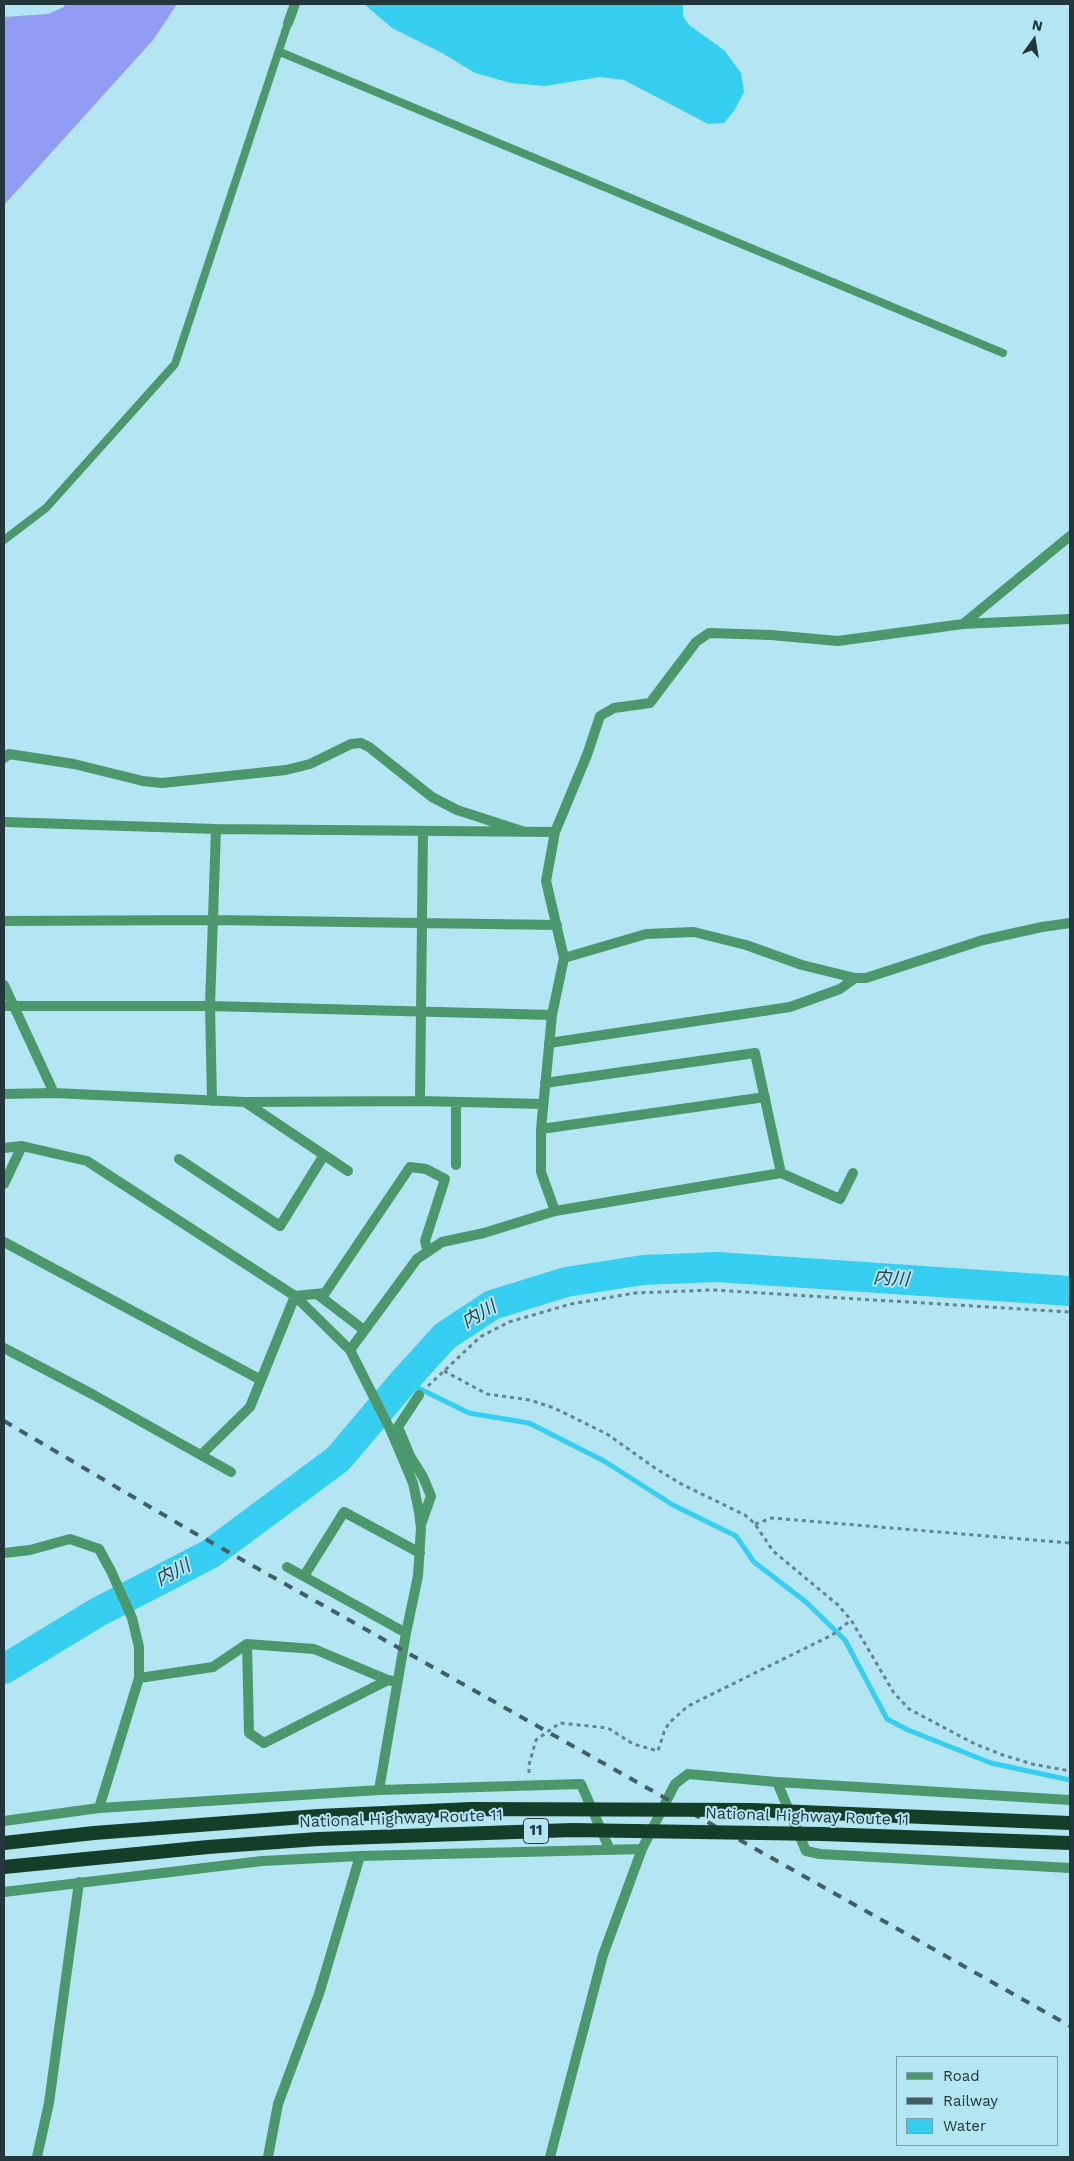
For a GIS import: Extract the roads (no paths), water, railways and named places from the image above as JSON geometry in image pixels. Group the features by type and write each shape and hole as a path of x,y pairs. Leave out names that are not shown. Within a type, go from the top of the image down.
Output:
{"highway":[{"name":"National Highway Route 11","path":"4,1843 94,1833 318,1816 470,1809 743,1810 1070,1823"},
{"name":"National Highway Route 11","path":"4,1867 208,1847 318,1839 572,1830 822,1834 1070,1843"}],"street":[{"path":"288,23 295,4"},
{"path":"963,624 1070,536"},
{"path":"555,1211 541,1172 541,1129 552,1015 564,958 546,881 555,832 587,755 600,716 614,708 650,703 696,642 709,634 771,635 838,641 963,624 1070,619"},
{"path":"4,758 9,754 74,764 143,781 162,783 286,770 310,764 351,744 362,743 432,797 457,810 522,831"},
{"path":"4,822 216,829 555,832"},
{"path":"212,1100 210,1006 216,829"},
{"path":"420,1101 423,831"},
{"path":"4,920 213,920 557,925"},
{"path":"564,958 646,934 694,932 746,944 802,965 855,978 866,978 983,940 1070,923"},
{"path":"549,1043 790,1007 840,989 855,978"},
{"path":"4,985 8,1006 54,1093"},
{"path":"8,1006 210,1006 552,1015"},
{"path":"545,1083 755,1054 781,1173"},
{"path":"4,1094 54,1093 244,1102 420,1101 543,1104"},
{"path":"541,1129 764,1097"},
{"path":"244,1102 348,1171"},
{"path":"456,1102 456,1165"},
{"path":"4,1184 22,1146"},
{"path":"4,1148 22,1146 87,1161 295,1296 350,1350 391,1431 413,1483 420,1512 418,1576 406,1633 392,1681 378,1790"},
{"path":"179,1159 280,1226 324,1155"},
{"path":"295,1296 325,1293 410,1167 426,1169 445,1180 425,1241 428,1252"},
{"path":"350,1350 417,1259 442,1242 484,1233 555,1211 781,1173 840,1199 853,1174"},
{"path":"4,1242 261,1380"},
{"path":"316,1294 364,1330"},
{"path":"201,1455 250,1407 295,1296"},
{"path":"4,1348 92,1394 231,1472"},
{"path":"419,1395 398,1427 410,1456 423,1476 431,1496 420,1528"},
{"path":"304,1576 344,1512 420,1553"},
{"path":"4,1553 30,1550 70,1539 99,1549 112,1571 132,1618 139,1647 139,1678 99,1808"},
{"path":"288,1567 406,1633"},
{"path":"139,1678 213,1667 246,1644 314,1649 392,1681"},
{"path":"246,1644 248,1734 264,1743 392,1681"},
{"path":"550,2157 603,1955 642,1849 675,1784 688,1774 777,1782 1070,1800"},
{"path":"777,1782 806,1851 820,1854 1070,1868"},
{"path":"4,1821 99,1808 378,1790 581,1784 609,1848"},
{"path":"4,1892 262,1861 609,1848 642,1849"},
{"path":"268,2157 278,2104 319,1994 360,1856"},
{"path":"37,2157 49,2102 79,1882"}],"lane":[{"path":"4,540 46,508 175,364 280,52 288,23"},
{"path":"280,52 1003,353"}],"water":[{"path":"364,4 683,4 683,16 689,25 724,50 741,73 744,92 734,111 724,123 708,124 624,80 600,77 545,86 511,83 475,73 442,53 392,28"}],"waterway":[{"name":"内川","path":"4,1669 98,1612 210,1554 338,1459 445,1336 492,1305 566,1282 643,1270 717,1267 1070,1291"},
{"path":"404,1381 469,1413 529,1423 604,1461 673,1505 736,1536 754,1562 806,1602 845,1640 887,1719 908,1730 991,1763 1070,1780"}],"railway":[{"path":"4,1421 191,1531 1070,2026"}]}
